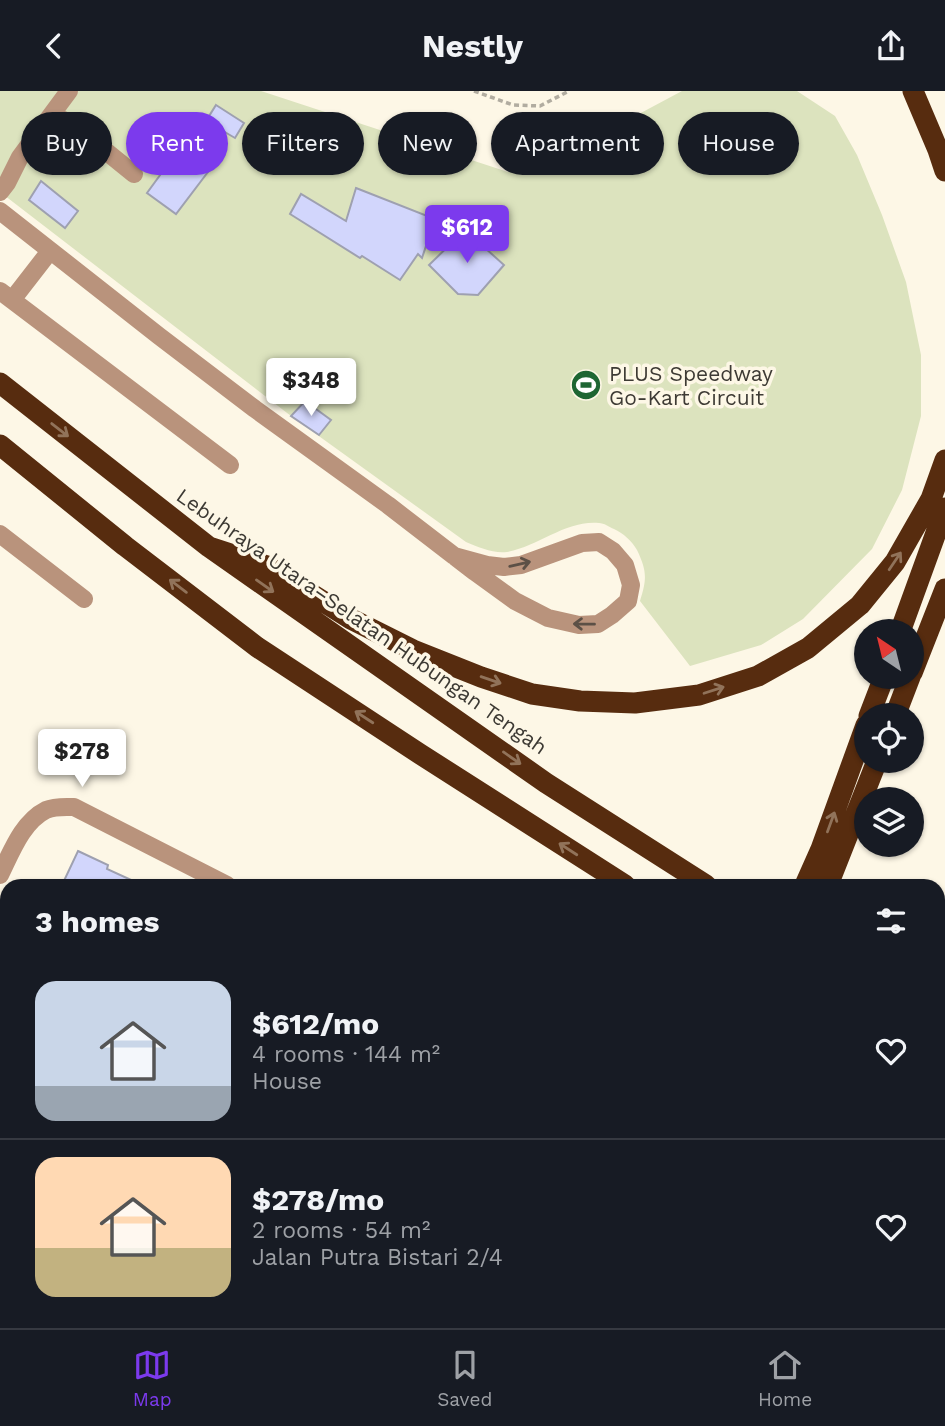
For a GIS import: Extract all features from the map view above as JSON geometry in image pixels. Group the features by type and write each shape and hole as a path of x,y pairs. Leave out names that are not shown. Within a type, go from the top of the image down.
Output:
{"highway":[{"path":"913,91 945,170"},
{"name":"Lebuhraya Utara–Selatan Hubungan Tengah","path":"0,383 209,547 546,783 697,879"},
{"path":"0,445 125,546 257,647 616,879"},
{"path":"209,547 267,566 351,619 413,650 481,677 532,694 580,701 635,703 699,695 758,676 808,648 860,605 895,562 931,499 945,460"},
{"path":"905,619 945,508"},
{"path":"924,642 945,589"},
{"path":"808,879 854,758"},
{"path":"830,879 872,773"}],"street":[{"path":"54,112 69,91"},
{"path":"0,192 21,156"},
{"path":"112,156 126,168"},
{"path":"0,211 169,344 454,556 516,601 548,618 579,625 598,624 628,601 631,585 625,565 613,551 599,542 582,543 521,565 504,567 454,556"},
{"path":"50,251 6,296 230,465"},
{"path":"0,534 84,599"},
{"path":"0,875 26,827 38,815 57,807 75,807 193,878"}],"path":[{"path":"474,91 513,105 540,106 569,91"}],"green space":[{"name":"PLUS Speedway Go-Kart Circuit","path":"0,91 261,91 325,112 242,112 242,175 364,175 364,125 378,129 378,175 477,175 477,162 491,166 491,175 664,175 664,112 643,112 682,91 797,91 835,116 857,155 906,282 921,355 921,416 902,490 872,549 803,619 761,645 690,666 640,601 645,581 643,564 635,547 621,533 599,523 575,525 507,552 486,550 466,542 291,416 0,192"}],"building":[{"path":"216,105 227,112 212,112"},
{"path":"228,113 242,122 235,138 228,134"},
{"path":"160,175 206,175 176,214 147,193"},
{"path":"41,181 78,211 65,228 29,200"},
{"path":"356,188 435,219 422,258 418,254 400,280 290,214 301,194 346,221"},
{"path":"465,230 504,265 478,295 458,294 429,265"},
{"path":"305,401 331,420 319,435 291,416"},
{"path":"78,851 108,865 107,869 129,879 65,879"}],"place":[{"name":"PLUS Speedway Go-Kart Circuit","path":"586,385"}]}
